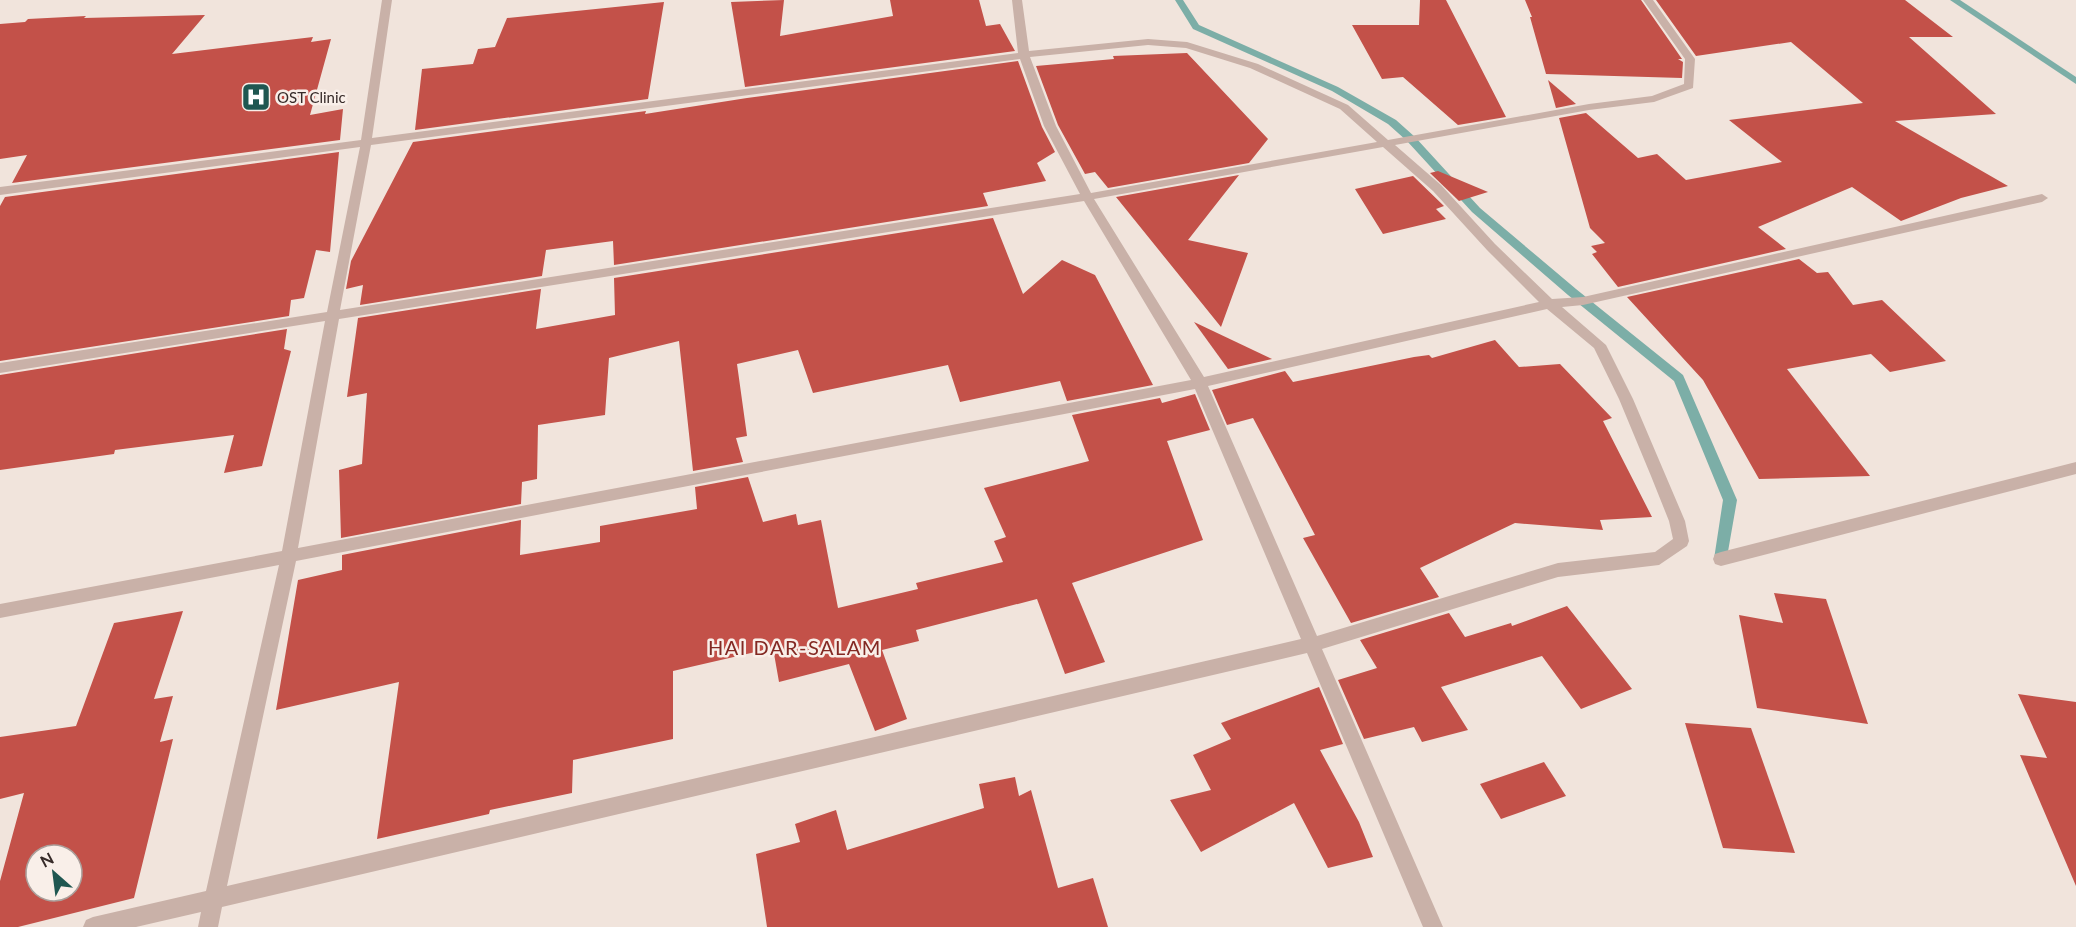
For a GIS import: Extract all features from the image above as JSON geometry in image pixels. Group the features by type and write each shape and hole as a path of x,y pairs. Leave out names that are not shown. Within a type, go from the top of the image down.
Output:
{"street":[{"path":"208,927 289,556 366,143 387,0"},
{"path":"1017,0 1024,55 1050,126 1087,197 1200,383 1433,927"},
{"path":"0,368 1087,197 1589,106 1654,99 1689,86 1690,59 1648,0"},
{"path":"0,191 1024,55 1148,42 1187,45 1254,66 1344,107 1437,188 1491,248 1549,304 1599,345 1626,399 1659,476 1677,521 1681,541 1659,558 1558,570 1313,644 93,927"},
{"path":"0,611 1200,383 1549,304 1583,301 2042,198"},
{"path":"1721,558 1795,542 2076,468"}],"building":[{"path":"784,0 780,36 893,16 890,0 979,0 986,26 1000,24 1015,51 745,87 731,2"},
{"path":"1420,0 1446,0 1506,117 1458,125 1403,77 1382,79 1352,25 1419,25"},
{"path":"1525,0 1641,0 1682,59 1678,59 1683,62 1682,78 1546,74 1530,17 1532,17"},
{"path":"1656,0 1905,0 1953,37 1909,37 1996,114 1895,121 2008,186 1961,198 1901,221 1852,187 1758,227 1786,249 1618,287 1592,254 1597,252 1591,246 1605,243 1590,228 1559,118 1586,113 1638,158 1657,154 1686,180 1782,162 1729,120 1863,103 1791,42 1696,56"},
{"path":"664,2 648,99 415,130 422,69 473,64 478,49 495,47 507,18"},
{"path":"205,15 172,54 313,37 311,42 331,39 310,115 343,109 340,140 12,183 27,155 0,159 0,24 25,22 28,19 86,16 84,18"},
{"path":"1187,53 1268,139 1249,163 1108,188 1095,172 1085,174 1058,125 1036,66 1114,59 1113,56"},
{"path":"1018,61 1042,127 1055,152 1037,163 1046,181 983,193 988,206 614,265 613,241 546,250 542,276 360,305 363,285 346,289 351,261 413,142 646,111 645,114"},
{"path":"1548,80 1576,104 1556,108"},
{"path":"339,152 330,252 316,250 304,298 291,300 289,316 0,361 0,206 5,197"},
{"path":"1438,171 1488,192 1459,201 1430,173"},
{"path":"1239,175 1188,240 1248,253 1221,327 1116,197"},
{"path":"1413,176 1444,206 1436,209 1446,219 1383,234 1355,189"},
{"path":"993,218 1023,294 1062,260 1095,275 1153,385 1067,401 1060,381 960,402 948,365 813,393 798,350 737,364 747,436 736,438 743,462 693,471 679,341 609,358 605,415 538,425 537,479 522,482 521,504 341,538 339,470 362,464 367,393 347,397 358,318 541,289 536,329 615,315 614,278"},
{"path":"1799,259 1817,273 1828,272 1853,305 1882,300 1946,361 1890,372 1871,354 1787,369 1870,476 1759,479 1703,380 1627,297"},
{"path":"1194,322 1272,359 1228,369"},
{"path":"287,329 284,349 291,351 262,466 224,473 234,435 115,450 114,454 0,470 0,375"},
{"path":"1495,340 1519,367 1560,364 1612,418 1603,421 1652,517 1600,520 1603,530 1515,523 1420,568 1439,597 1351,623 1303,538 1315,535 1253,418 1227,425 1212,390 1285,371 1293,382 1414,357 1429,355 1432,358"},
{"path":"1195,394 1210,430 1167,441 1203,540 1072,583 1105,662 1065,674 1037,599 916,630 919,641 882,650 907,719 875,731 849,664 779,682 773,648 673,671 673,739 573,760 572,793 490,810 489,814 377,839 399,682 276,710 298,580 342,570 342,555 521,520 520,555 600,542 600,526 697,509 695,487 748,477 763,522 796,514 798,525 821,520 838,608 918,589 916,583 1003,562 994,541 1006,537 984,488 1089,461 1072,415 1160,398 1162,403"},
{"path":"1774,593 1826,599 1868,724 1757,708 1739,615 1783,623"},
{"path":"1567,606 1632,689 1581,709 1542,656 1441,687 1468,730 1422,742 1414,727 1364,739 1338,680 1377,668 1360,640 1449,613 1465,637 1511,623 1512,626"},
{"path":"183,611 154,699 173,696 160,742 173,739 134,898 18,927 0,927 0,881 24,793 0,799 0,737 76,726 114,623"},
{"path":"1319,687 1343,744 1320,750 1359,822 1373,857 1328,868 1294,803 1201,852 1170,800 1211,790 1193,755 1231,739 1221,723"},
{"path":"2018,694 2076,702 2076,886 2020,755 2047,758"},
{"path":"1685,723 1751,728 1795,853 1723,848"},
{"path":"1544,762 1566,796 1501,819 1480,784"},
{"path":"1015,777 1019,796 1031,790 1058,888 1093,878 1108,927 767,927 756,854 800,842 795,824 836,810 847,850 984,808 979,784"}],"waterway":[{"path":"1179,0 1196,27 1335,89 1392,122 1411,139 1476,210 1572,292 1679,378 1730,500 1721,559"},
{"path":"1954,0 2076,81"}],"place":[{"name":"OST Clinic","path":"256,97"}],"district":[{"name":"HAI DAR-SALAM","path":"795,647"}]}
